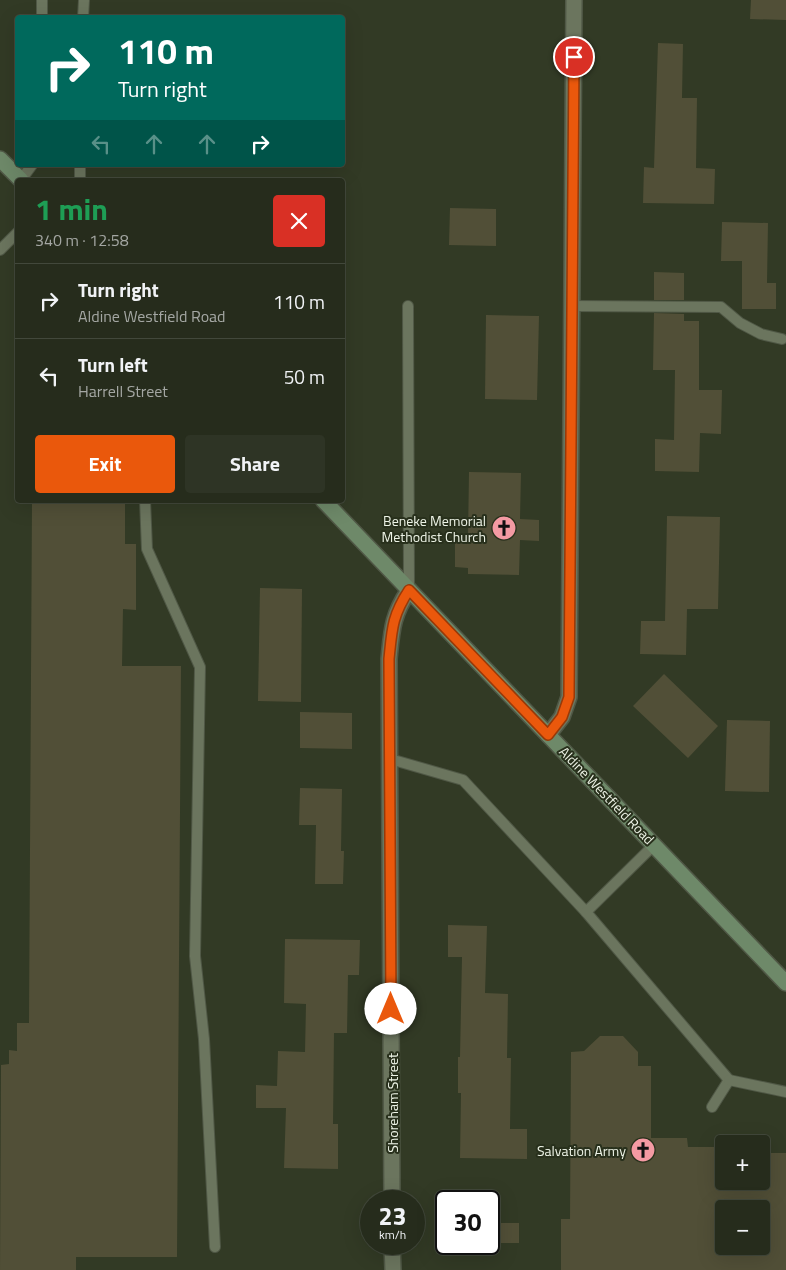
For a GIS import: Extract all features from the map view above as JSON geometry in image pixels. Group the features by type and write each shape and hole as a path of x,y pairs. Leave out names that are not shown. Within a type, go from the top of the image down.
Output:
{"main road":[{"path":"0,159 19,178"},
{"name":"Aldine Westfield Road","path":"326,503 786,983"}],"street":[{"path":"548,735 562,717 569,697 574,0"},
{"name":"Shoreham Street","path":"392,1190 389,659 393,623 398,606 409,590"},
{"path":"392,1255 393,1270"}],"lane":[{"path":"42,0 42,15"},
{"path":"83,15 84,0"},
{"path":"22,178 31,167"},
{"path":"0,250 15,235"},
{"path":"408,306 409,590"},
{"path":"572,306 721,307 747,327 761,334 782,340"},
{"path":"145,503 147,549 200,666 195,956 204,1039 215,1247"},
{"path":"390,759 462,780 586,912 729,1080 786,1092"},
{"path":"586,912 654,845"},
{"path":"712,1107 729,1080"}],"building":[{"path":"751,0 786,0 786,20 750,19"},
{"path":"658,43 683,44 682,98 697,98 696,168 715,169 714,204 643,203 644,167 654,168"},
{"path":"450,208 496,209 496,246 449,245"},
{"path":"722,222 768,223 767,283 776,283 776,309 742,309 742,261 721,261"},
{"path":"654,272 684,273 684,300 654,300"},
{"path":"654,313 684,314 684,321 699,321 699,390 722,390 721,434 700,433 699,472 655,471 655,439 674,440 675,370 653,370"},
{"path":"486,315 539,316 537,400 485,399"},
{"name":"Beneke Memorial Methodist Church","path":"469,472 521,473 520,519 539,520 539,541 520,540 519,575 468,574 468,568 455,567 455,536 468,536"},
{"path":"32,503 125,503 125,544 136,544 136,610 123,609 122,666 181,666 177,1257 76,1257 76,1270 0,1270 1,1065 9,1064 9,1050 17,1051 17,1023 29,1023"},
{"path":"667,516 720,517 718,609 687,609 686,655 640,654 641,621 665,621"},
{"path":"260,588 302,589 301,702 258,701"},
{"path":"664,674 718,726 688,758 633,706"},
{"path":"300,712 352,713 352,749 300,748"},
{"path":"727,720 770,721 769,792 725,791"},
{"path":"300,788 342,789 341,851 344,851 343,884 315,884 316,825 299,825"},
{"path":"448,925 487,926 485,993 508,994 507,1058 511,1058 510,1129 527,1129 527,1159 460,1158 461,1093 458,1093 458,1057 460,1057 462,957 448,957"},
{"path":"285,939 360,940 359,975 348,975 347,1033 334,1033 333,1124 338,1124 338,1169 284,1168 286,1108 256,1108 256,1085 277,1086 278,1051 305,1052 306,1004 284,1003"},
{"name":"Salvation Army","path":"600,1036 623,1036 638,1052 638,1066 651,1066 651,1138 687,1138 688,1147 715,1147 715,1190 770,1190 770,1153 786,1153 786,1270 561,1270 561,1219 570,1219 571,1052 584,1051"},
{"path":"500,1223 519,1223 519,1243 500,1243"}],"place":[{"name":"Beneke Memorial Methodist Church","path":"504,528"},
{"name":"Salvation Army","path":"643,1150"}],"route":[{"path":"391,1009 389,659 393,623 398,606 409,590 548,735 562,717 569,697 574,57"}]}
